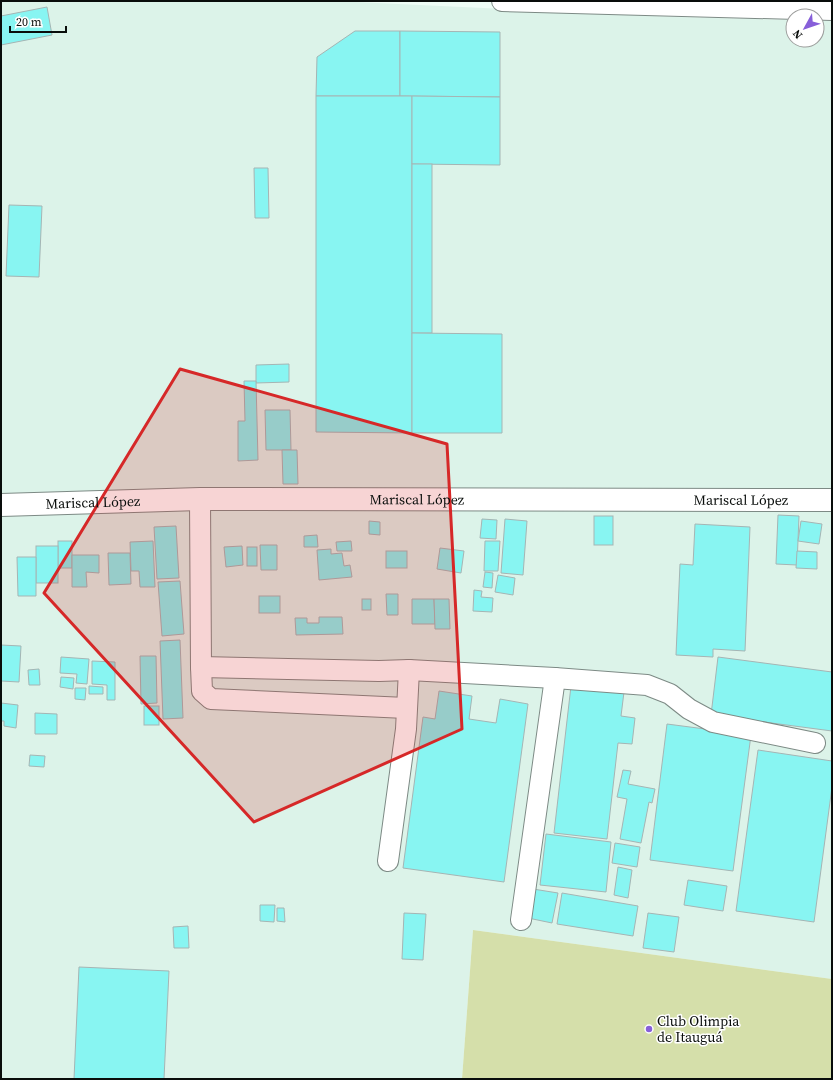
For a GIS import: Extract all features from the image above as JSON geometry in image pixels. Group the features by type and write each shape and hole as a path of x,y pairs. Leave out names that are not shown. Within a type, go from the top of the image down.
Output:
{"street":[{"path":"502,1 785,5 832,10"},
{"path":"200,499 202,691 211,699 406,708"},
{"name":"Mariscal López","path":"1,505 200,499 832,500"},
{"path":"201,667 379,671 409,670 647,685 670,694 689,709 713,722 816,743"},
{"path":"388,861 406,729 409,670"},
{"path":"522,920 555,678"}],"highlighted area":[{"path":"180,369 447,444 462,729 254,822 44,593"}],"shaded area":[{"path":"1,1 335,1 675,17 785,20 785,48 825,48 825,21 832,21 832,979 473,930 462,1079 1,1079"}],"green space":[{"name":"Club Olimpia de Itauguá","path":"473,930 832,979 832,1079 462,1079"}],"building":[{"path":"47,7 52,35 1,45 1,16"},
{"path":"355,31 400,31 400,96 316,96 317,57"},
{"path":"400,31 500,32 500,97 400,96"},
{"path":"316,96 412,96 412,433 316,432"},
{"path":"412,96 500,97 500,165 412,164"},
{"path":"412,164 432,164 432,333 412,333"},
{"path":"254,168 268,168 269,218 255,218"},
{"path":"9,205 42,206 39,277 6,276"},
{"path":"412,333 502,334 502,433 412,433"},
{"path":"289,364 289,382 256,383 256,365"},
{"path":"244,381 256,381 258,460 238,461 238,421 245,421"},
{"path":"265,410 290,410 291,450 266,450"},
{"path":"282,450 297,450 298,484 283,484"},
{"path":"778,515 799,516 797,565 776,564"},
{"path":"594,516 613,516 613,545 594,545"},
{"path":"482,519 497,520 496,539 480,538"},
{"path":"505,519 527,521 523,575 501,573"},
{"path":"369,521 380,522 380,535 369,534"},
{"path":"801,521 822,524 819,544 798,541"},
{"path":"695,524 750,527 745,651 713,649 713,657 676,655 680,564 693,565"},
{"path":"176,526 179,578 157,579 154,527"},
{"path":"317,535 318,547 304,547 304,536"},
{"path":"58,541 72,541 72,568 58,568"},
{"path":"153,541 155,587 140,587 139,571 131,571 130,542"},
{"path":"351,541 352,551 337,551 336,542"},
{"path":"485,541 500,541 498,571 484,571"},
{"path":"260,545 277,545 277,570 261,570"},
{"path":"36,546 58,546 58,583 36,583"},
{"path":"242,546 243,565 226,567 224,547"},
{"path":"247,547 257,547 257,566 247,566"},
{"path":"440,548 464,551 461,573 437,569"},
{"path":"331,549 331,554 342,553 344,566 350,565 352,577 319,580 317,550"},
{"path":"386,551 407,551 407,568 386,568"},
{"path":"797,551 817,552 817,569 796,568"},
{"path":"108,553 130,553 131,584 109,585"},
{"path":"72,555 99,555 99,573 86,572 87,587 72,587"},
{"path":"17,557 36,557 36,596 18,596"},
{"path":"485,572 493,573 492,588 483,587"},
{"path":"498,575 515,578 513,595 495,592"},
{"path":"180,581 184,634 162,636 158,582"},
{"path":"474,590 482,591 481,597 493,598 492,612 473,611"},
{"path":"386,594 398,594 398,615 387,615"},
{"path":"259,596 280,596 280,613 259,613"},
{"path":"362,599 371,599 371,610 362,610"},
{"path":"412,599 434,599 435,624 412,624"},
{"path":"434,599 449,599 450,629 435,629"},
{"path":"319,617 342,617 343,634 296,635 295,618 307,618 307,623 319,623"},
{"path":"180,640 183,718 163,719 160,641"},
{"path":"1,645 21,646 19,682 1,681"},
{"path":"140,656 156,656 157,703 141,704"},
{"path":"61,657 89,659 87,684 76,683 77,674 60,673"},
{"path":"718,657 832,672 832,731 711,715"},
{"path":"92,661 115,662 115,700 107,700 107,685 92,684"},
{"path":"39,669 40,685 29,685 28,670"},
{"path":"61,677 74,678 73,689 60,687"},
{"path":"89,686 103,687 103,694 89,694"},
{"path":"571,686 624,692 621,716 635,718 632,744 618,743 607,839 554,833"},
{"path":"75,688 86,688 85,700 75,699"},
{"path":"439,691 472,696 469,719 496,723 500,699 528,704 504,882 403,868 423,717 435,719"},
{"path":"1,703 18,705 16,728 4,726 4,721 1,721"},
{"path":"144,706 159,706 159,725 144,725"},
{"path":"35,713 57,714 57,734 35,734"},
{"path":"667,724 751,735 733,871 650,860"},
{"path":"758,750 832,761 832,787 814,922 736,911"},
{"path":"30,755 45,756 44,767 29,766"},
{"path":"623,770 631,771 628,784 655,789 652,803 649,802 641,843 620,839 627,799 617,797"},
{"path":"546,834 611,842 606,892 540,885"},
{"path":"615,843 640,847 637,867 612,863"},
{"path":"618,867 632,870 628,898 614,895"},
{"path":"688,880 727,886 723,911 684,905"},
{"path":"533,889 558,893 552,923 528,918"},
{"path":"562,893 638,906 633,936 557,924"},
{"path":"260,905 275,905 274,922 260,921"},
{"path":"277,908 284,908 285,922 277,921"},
{"path":"404,913 426,914 423,960 402,959"},
{"path":"648,913 679,917 674,952 643,948"},
{"path":"188,926 189,948 174,948 173,927"},
{"path":"79,967 169,971 164,1079 74,1079"}],"place":[{"name":"Club Olimpia de Itauguá","path":"649,1029"}]}
